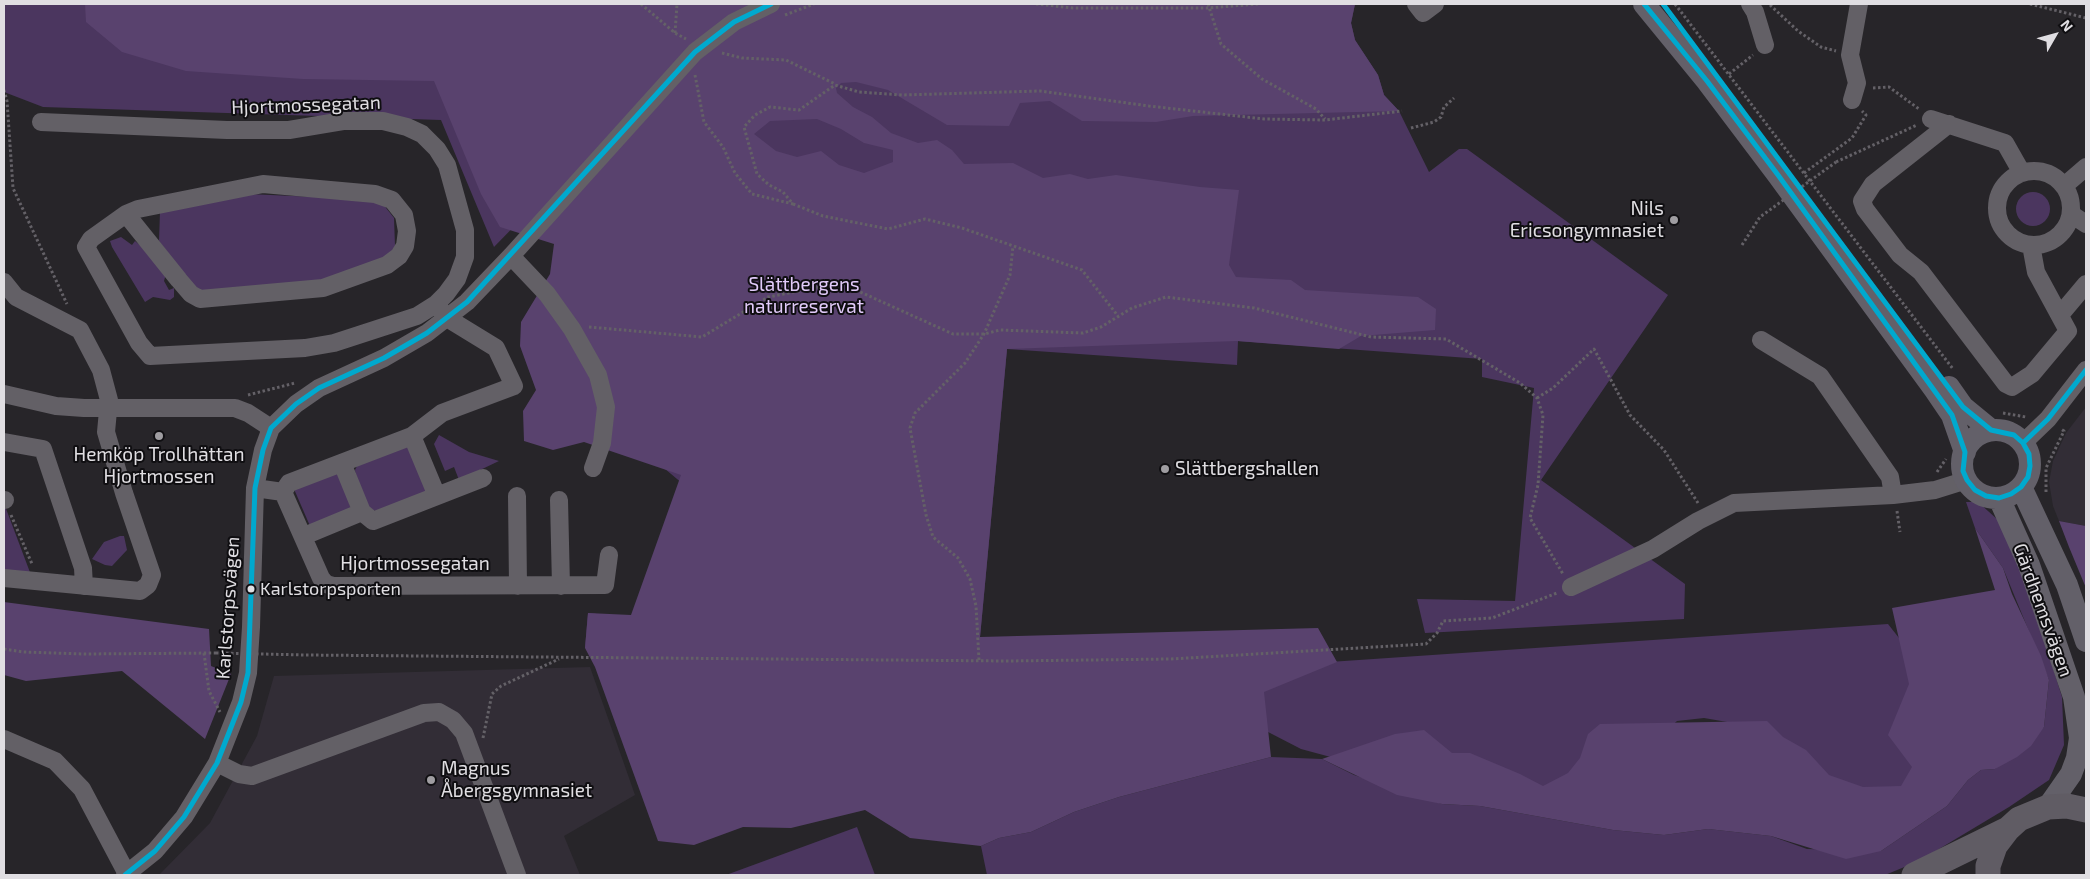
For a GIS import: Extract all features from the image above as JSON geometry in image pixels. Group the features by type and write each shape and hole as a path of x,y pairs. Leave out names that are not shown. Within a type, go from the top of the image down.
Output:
{"highway":[{"path":"1914,875 2008,829 2033,812 2048,807 2067,806 2086,810"},
{"path":"1988,875 1988,866 1995,846 2008,829"}],"main road":[{"path":"1644,4 1766,159 1952,415 1956,452 1963,461 1967,480 1975,490 1986,496 1999,498 2011,494 2021,487 2028,477 2030,466 2029,454 2023,443 2014,435 2003,430 1995,421 1963,407 1843,242 1663,4"},
{"path":"1956,452 1971,442 1995,421"},
{"name":"Gärdhemsvägen","path":"2021,487 2067,585 2086,641"},
{"name":"Gärdhemsvägen","path":"1999,498 2030,565 2074,697 2080,738 2078,758 2071,774 2048,807"}],"street":[{"path":"4,394 56,406 108,409 235,408 248,413 271,428 296,404 319,388 384,358 427,333 467,302 511,256 695,52 734,22 771,4"},
{"path":"1416,4 1423,13 1435,4"},
{"path":"1750,4 1755,12 1765,45"},
{"path":"1852,100 1857,83 1850,54 1859,4"},
{"path":"1931,119 2005,143 2022,173"},
{"name":"Hjortmossegatan","path":"41,122 227,130 289,130 343,121 383,121 415,131 422,134 437,149 447,165 465,230 464,257 457,279 436,304 417,316 334,343 314,346 150,356 139,343 86,247 91,239 126,214"},
{"path":"1948,124 1873,184 1862,201 1865,209 1900,255 1920,272 2006,384 2012,387 2032,374 2068,331 2036,272 2031,245"},
{"path":"2064,186 2086,167"},
{"path":"2034,171 2056,178 2064,186 2071,204 2071,214 2067,224 2056,237 2042,244 2031,245 2018,242 2000,224 1997,212 1998,200 2002,188 2011,179 2022,173 2034,171"},
{"path":"262,184 375,194 392,200 404,215 407,231 405,246 399,256 387,265 323,288 200,299 190,294 126,214 138,209 262,184"},
{"path":"2071,214 2086,224"},
{"path":"511,256 547,294 572,330 598,375 606,407 602,443 593,468"},
{"path":"2060,315 2086,284"},
{"path":"4,578 140,591 148,585 152,575 124,493 106,432 108,409 106,383 80,330 16,297 5,285"},
{"path":"255,488 283,492 289,483 412,436 442,413 514,386 496,348 447,318 436,304"},
{"path":"1761,340 1820,376 1890,477 1893,495"},
{"path":"2023,443 2048,419 2086,370"},
{"name":"Karlstorpsvägen","path":"4,739 55,761 82,788 126,875 155,851 184,817 217,763 241,702 248,672 255,488 263,450 271,428"},
{"path":"412,436 437,496"},
{"path":"4,442 43,449 83,568 84,586"},
{"path":"342,463 362,512 373,521 483,478"},
{"path":"1571,587 1653,549 1705,517 1734,503 1893,495 1935,490 1967,480"},
{"name":"Hjortmossegatan","path":"283,492 321,578 326,584 333,586 605,585 610,555"},
{"path":"517,496 518,586"},
{"path":"559,500 561,586"},
{"path":"304,536 362,512"},
{"path":"217,763 240,774 252,776 424,713 439,712 453,720 464,733 517,875"}],"path":[{"path":"641,4 675,33 687,39 695,52 717,51 742,58 786,60 835,85 859,92 902,95 1040,91 1264,119 1325,120 1402,111"},
{"path":"675,33 677,4"},
{"path":"1036,4 1073,8 1258,4"},
{"path":"1674,4 1956,374"},
{"path":"1767,4 1798,31 1821,47 1850,54"},
{"path":"2030,4 2086,18"},
{"path":"1208,6 1221,44 1262,79 1316,109 1325,120"},
{"path":"1729,74 1765,45"},
{"path":"695,75 704,122 723,147 735,173 752,194 794,204 823,216 888,228 925,219 962,228 1082,270 1118,316"},
{"path":"794,204 783,192 769,185 757,174 744,127 755,115 770,107 799,110 835,85"},
{"path":"1742,245 1760,218 1836,162 1931,119 1889,87 1874,87 1852,100 1866,114 1852,138 1804,173"},
{"path":"4,90 7,101 13,188 80,330"},
{"path":"1411,128 1434,122 1440,117 1444,107 1454,98"},
{"path":"979,660 976,606 970,579 958,558 934,537 926,515 910,428 915,413 965,363 984,334 1010,275 1013,246"},
{"path":"4,648 23,652 84,654 216,653 562,658 979,660 1171,659 1426,644 1437,633 1443,622 1492,618 1571,587 1530,518 1538,486 1543,415 1537,398 1520,382 1446,339 1371,338 1254,308 1166,297 1132,308 1102,327 1083,333 1000,330 984,334 952,334 858,292 830,285 768,296 702,337 578,326 572,330"},
{"path":"1537,398 1553,388 1594,349 1630,415 1669,456 1705,517"},
{"path":"244,396 300,381"},
{"path":"1995,421 2005,414 2048,419"},
{"path":"2047,498 2046,468 2064,431"},
{"path":"1929,477 1956,452"},
{"path":"4,500 39,582"},
{"path":"1898,518 1900,532"},
{"path":"204,653 208,691 230,733"},
{"path":"472,753 482,748 492,694 500,686 562,658"}],"shaded area":[{"path":"2086,407 2086,526 2059,521 2053,506 2049,482 2053,461 2066,433"},
{"name":"Magnus Åbergsgymnasiet","path":"590,667 635,795 564,836 580,875 159,875 210,823 257,736 274,676"}],"green space":[{"path":"4,4 731,4 494,247 441,120 43,107 4,92"},
{"path":"85,4 1355,4 1351,23 1355,40 1378,75 1384,95 1399,111 1193,116 1156,122 1082,121 1050,101 1020,103 1009,126 947,125 888,90 856,82 841,83 836,88 837,93 853,107 872,117 891,133 918,143 937,140 952,150 964,164 1013,163 1043,178 1070,174 1088,179 1116,175 1200,187 1239,190 1229,265 1236,277 1291,280 1305,290 1418,297 1436,309 1435,330 1361,336 1339,349 1237,341 1007,349 980,637 1318,628 1337,662 1264,692 1271,757 1119,797 1074,812 1031,832 999,838 981,846 910,838 865,810 791,828 743,827 694,845 658,841 595,667 585,648 588,613 631,615 681,475 584,442 553,450 524,441 523,411 536,390 520,346 521,322 550,274 554,244 500,227 481,194 434,81 303,79 186,71 122,52 86,22","holes":["817,119 841,129 864,143 893,150 893,162 864,173 839,165 821,151 797,157 776,151 754,134 770,121"]},
{"name":"Slättbergens naturreservat","path":"951,4 1355,4 1351,23 1355,40 1378,75 1384,95 1399,111 1429,172 1459,149 1467,149 1668,295 1541,480 1685,584 1684,619 1425,633 1417,599 1515,601 1534,388 1482,377 1482,359 1238,341 1237,365 1007,349 980,637 585,648 588,613 645,619 683,484 634,443 690,107"},
{"path":"2033,192 2040,193 2045,197 2049,202 2049,216 2045,221 2040,225 2033,226 2026,225 2021,221 2017,216 2016,209 2017,202 2021,197 2026,193"},
{"path":"248,194 361,199 383,204 394,218 395,246 392,255 321,280 198,293 159,241 160,212"},
{"path":"121,237 132,245 135,241 152,255 166,274 164,281 169,290 174,288 174,297 170,300 153,297 145,302 112,247 110,241"},
{"path":"439,435 469,452 499,461 459,480 454,467 445,471 434,444"},
{"path":"408,446 428,484 425,495 376,511 370,509 356,478 355,470 359,462"},
{"path":"339,470 351,509 310,526 294,489"},
{"path":"1966,502 1978,502 1998,520 2026,581 2062,697 2064,745 2049,780 2009,807 1919,861 1885,875 987,875 981,846 999,838 1031,832 1074,812 1119,797 1271,757 1322,759 1354,775 1442,804 1480,806 1613,830 1664,835 1708,829 1771,836 1807,849 1881,851 1947,806 1968,780 1981,770 1995,769 2044,727 2049,680 2003,568 1975,528"},
{"path":"5,506 31,575 4,570"},
{"path":"2059,521 2086,526 2086,588 2069,547"},
{"path":"1975,528 2003,568 2012,594 2041,656 2049,680 2044,727 2031,746 2017,757 1995,769 1981,770 1968,780 1947,806 1881,851 1846,859 1771,836 1708,829 1664,835 1613,830 1480,806 1442,804 1397,795 1322,759 1395,734 1424,730 1452,753 1470,753 1543,786 1568,773 1580,758 1588,734 1600,724 1767,721 1783,737 1806,750 1829,775 1863,787 1901,786 1912,767 1888,735 1909,684 1892,608 1995,590"},
{"path":"124,536 127,550 112,566 92,559 104,542"},
{"path":"4,602 209,629 211,666 231,674 205,739 122,671 26,681 4,675"},
{"path":"1888,624 1921,666 1987,727 1882,803 1826,779 1733,723 1704,718 1677,721 1654,742 1633,769 1513,796 1401,776 1301,749 1241,718 1197,671"},
{"path":"857,827 875,875 726,875"}],"transit line":[{"path":"125,875 155,851 184,817 217,763 241,702 248,673 255,488 263,450 271,428 296,404 319,388 384,358 427,333 467,302 695,52 734,22 771,4"},
{"path":"1644,4 1707,81 1778,175 1952,415 1965,452 1963,471 1967,480 1975,490 1986,496 1999,498 2011,494 2021,487 2028,477 2030,466 2029,454 2023,443 2014,435 1991,430 1963,407 1663,4"},
{"path":"2023,443 2048,419 2086,370"}],"place":[{"name":"Nils Ericsongymnasiet","path":"1674,220"},
{"name":"Hemköp Trollhättan Hjortmossen","path":"159,436"},
{"name":"Slättbergshallen","path":"1165,469"},
{"name":"Karlstorpsporten","path":"251,589"},
{"name":"Magnus Åbergsgymnasiet","path":"431,780"}]}
